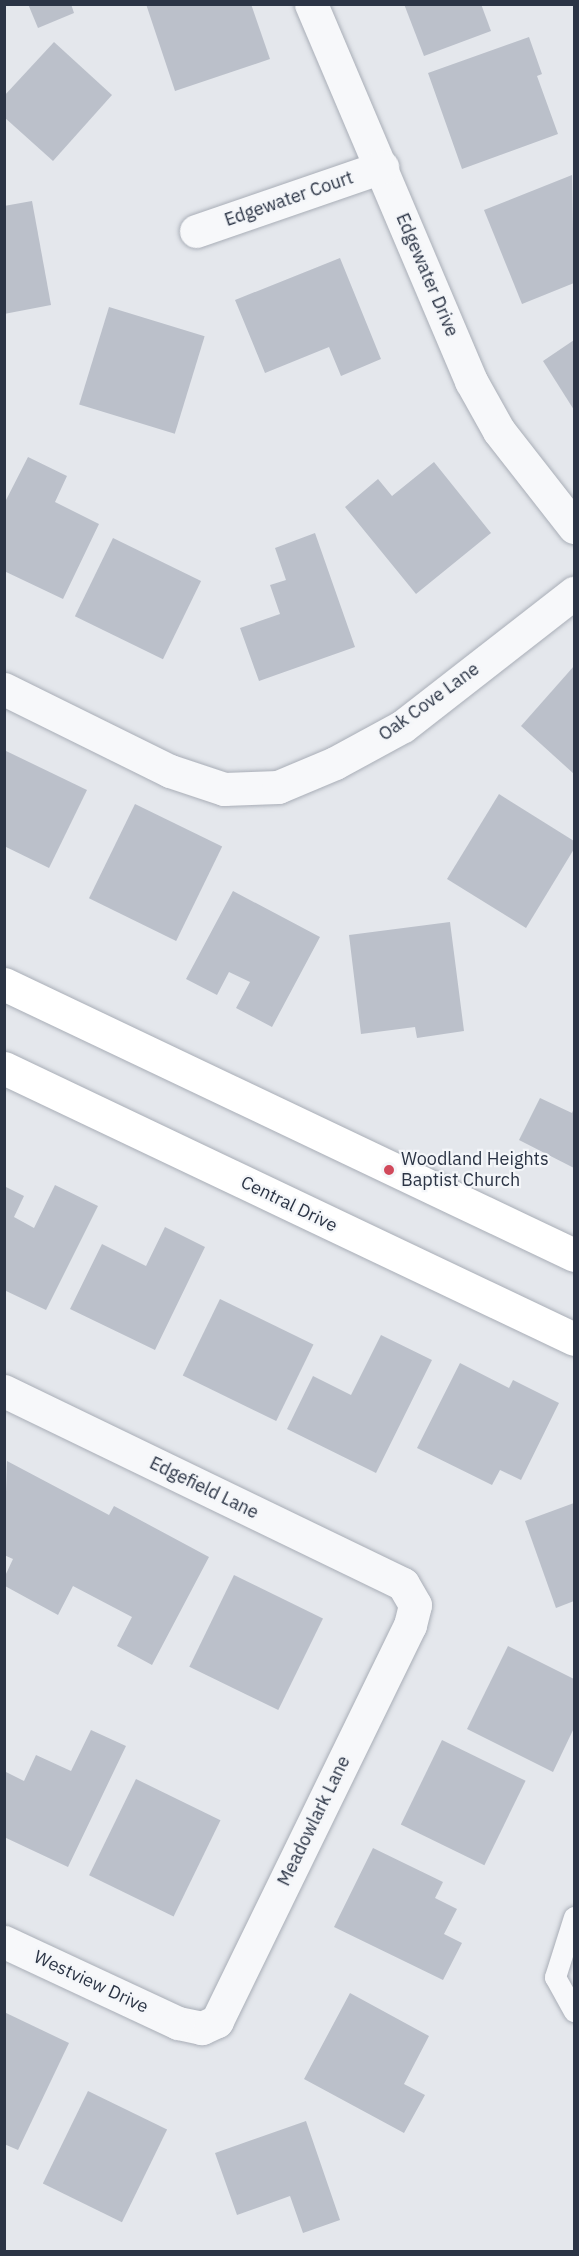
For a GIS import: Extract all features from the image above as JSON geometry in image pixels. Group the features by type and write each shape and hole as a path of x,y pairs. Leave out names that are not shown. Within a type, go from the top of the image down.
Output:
{"main road":[{"path":"4,984 574,1255"},
{"name":"Central Drive","path":"4,1068 574,1339"}],"street":[{"name":"Edgewater Drive","path":"310,4 382,167 471,381 499,431 574,527"},
{"name":"Edgewater Court","path":"196,231 382,167"},
{"name":"Oak Cove Lane","path":"4,689 170,771 224,789 278,787 335,763 403,726 574,593"},
{"name":"Edgefield Lane","path":"4,1391 403,1584"},
{"name":"Meadowlark Lane","path":"178,2022 202,2028 217,2021 410,1625 415,1605 403,1584"},
{"name":"Westview Drive","path":"4,1942 178,2022"}],"lane":[{"path":"574,1917 555,1977 574,2011"}],"building":[{"path":"28,4 71,4 74,13 38,28"},
{"path":"146,4 251,4 270,59 175,91"},
{"path":"404,4 481,4 491,31 424,56"},
{"path":"529,37 542,74 537,76 558,134 462,169 428,73"},
{"path":"54,42 112,95 53,161 4,117 4,96"},
{"path":"572,175 574,283 522,304 484,210"},
{"path":"32,201 51,305 4,314 4,206"},
{"path":"340,258 381,359 341,376 329,347 265,373 235,300"},
{"path":"109,307 205,336 175,434 79,405"},
{"path":"574,340 574,410 543,361"},
{"path":"28,457 67,476 55,502 99,524 63,599 4,571 4,504"},
{"path":"434,462 491,533 416,594 345,507 378,479 392,496"},
{"path":"315,533 355,647 259,681 240,628 280,614 270,585 286,580 275,548"},
{"path":"113,538 201,581 163,659 75,616"},
{"path":"574,666 574,774 521,726"},
{"path":"4,750 87,790 49,868 4,846"},
{"path":"499,794 574,841 574,849 526,928 447,879"},
{"path":"135,804 222,847 176,941 89,898"},
{"path":"233,891 320,937 272,1027 236,1008 250,982 229,972 217,995 186,979"},
{"path":"450,922 464,1031 417,1038 415,1027 361,1034 349,935"},
{"path":"540,1098 572,1113 574,1108 574,1168 519,1140"},
{"path":"55,1185 98,1206 46,1310 4,1290 4,1186 24,1196 14,1217 34,1228"},
{"path":"165,1227 205,1247 155,1350 70,1309 102,1244 146,1266"},
{"path":"220,1299 313,1345 276,1421 183,1375"},
{"path":"381,1335 432,1360 376,1473 287,1429 313,1376 351,1395"},
{"path":"460,1363 509,1388 513,1380 559,1403 521,1480 500,1470 492,1485 417,1448"},
{"path":"7,1461 109,1515 114,1506 209,1557 152,1665 117,1646 132,1617 73,1586 58,1615 5,1586 5,1576 13,1559 4,1555"},
{"path":"574,1503 574,1601 556,1608 525,1521"},
{"path":"234,1575 323,1618 278,1710 189,1667"},
{"path":"508,1646 574,1679 574,1728 553,1772 467,1729"},
{"path":"91,1730 126,1746 68,1867 4,1837 4,1771 24,1781 36,1755 71,1771"},
{"path":"442,1740 526,1781 484,1865 401,1824"},
{"path":"136,1779 220,1820 174,1916 89,1875"},
{"path":"373,1848 443,1882 435,1898 457,1909 444,1934 462,1943 443,1980 334,1927"},
{"path":"350,1993 429,2036 404,2084 425,2095 404,2133 304,2079"},
{"path":"4,2012 69,2043 18,2150 4,2144"},
{"path":"88,2091 167,2130 122,2222 43,2184"},
{"path":"306,2121 340,2220 303,2233 290,2196 237,2215 215,2153"}],"place":[{"name":"Woodland Heights Baptist Church","path":"389,1170"}]}
